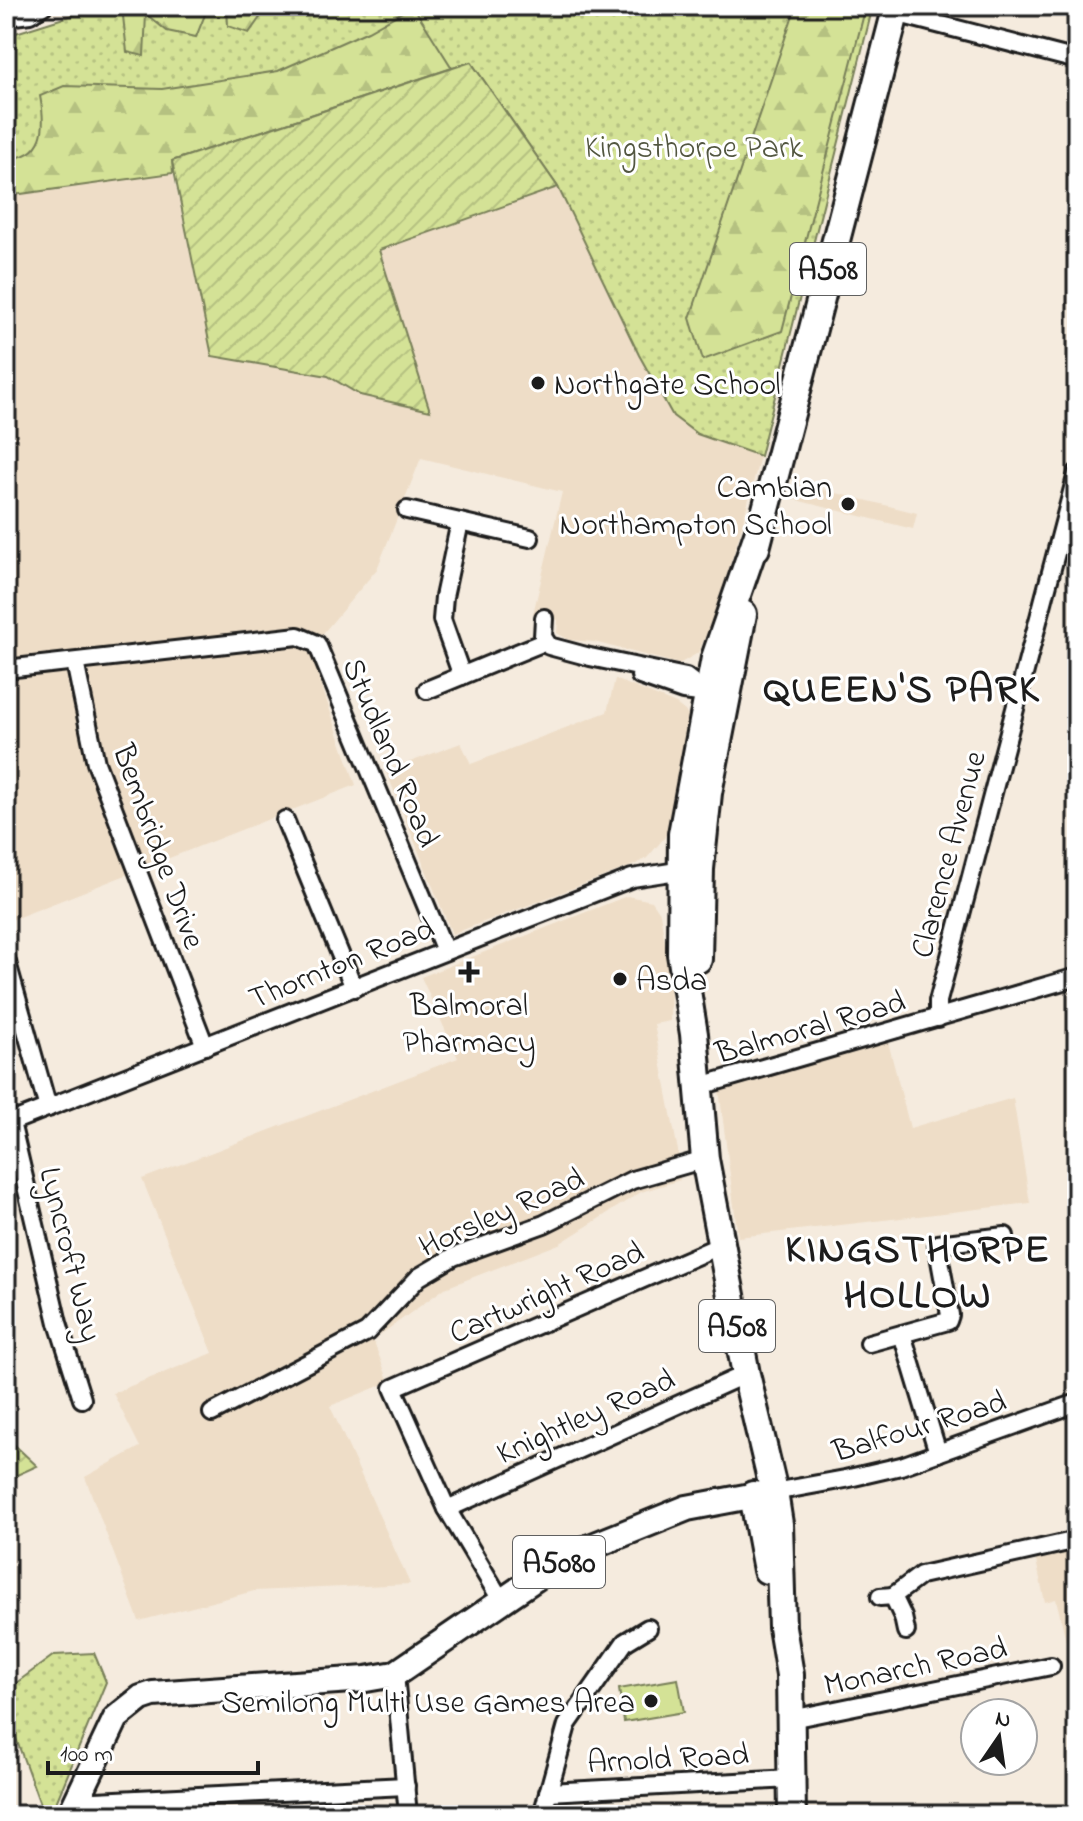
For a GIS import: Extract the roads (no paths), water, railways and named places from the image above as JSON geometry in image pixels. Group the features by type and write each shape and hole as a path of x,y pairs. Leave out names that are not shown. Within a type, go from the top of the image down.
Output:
{"highway":[{"name":"A508","path":"780,1815 791,1719 790,1675 782,1627 779,1524 764,1493 746,1374 705,1159 694,1034 681,954 690,869 682,834 712,722 725,657 896,9"},
{"path":"712,722 695,701 692,687 718,692 725,657"},
{"name":"A508","path":"690,869 687,860 708,772 716,752 712,722"},
{"name":"A508","path":"782,1627 774,1672 785,1780 792,1815"}],"main road":[{"name":"A5080","path":"72,1809 116,1718 141,1698 153,1694 366,1679 395,1674 568,1556 687,1508 764,1493"}],"street":[{"path":"6,17 30,14 43,6"},
{"path":"896,9 1077,60"},
{"name":"Clarence Avenue","path":"938,1018 938,1001 1077,473"},
{"path":"407,510 530,538"},
{"path":"460,522 442,620 462,676"},
{"path":"544,618 544,642"},
{"name":"Studland Road","path":"6,669 298,636 317,644 445,951"},
{"path":"427,690 544,642"},
{"path":"544,642 555,648 692,687"},
{"name":"Bembridge Drive","path":"75,662 96,763 205,1046"},
{"path":"285,820 354,988"},
{"name":"Thornton Road","path":"9,1123 632,878 690,869"},
{"path":"6,959 48,1108"},
{"name":"Balmoral Road","path":"697,1087 1077,977"},
{"name":"Lyncroft Way","path":"9,1123 58,1323 82,1399"},
{"name":"Horsley Road","path":"212,1413 367,1332 419,1277 453,1257 544,1224 632,1180 705,1159"},
{"path":"869,1343 948,1321 950,1315 937,1244 1005,1236"},
{"name":"Cartwright Road","path":"447,1509 393,1388 721,1245"},
{"path":"902,1334 938,1453"},
{"name":"Knightley Road","path":"447,1509 746,1374"},
{"name":"Balfour Road","path":"764,1493 875,1473 1077,1403"},
{"path":"447,1509 501,1600"},
{"path":"906,1631 903,1617 887,1597 921,1575 1077,1540"},
{"path":"542,1815 567,1725 625,1642 648,1628"},
{"name":"Monarch Road","path":"791,1719 1051,1666"},
{"path":"395,1674 408,1815"},
{"name":"Arnold Road","path":"548,1792 785,1780"},
{"path":"72,1809 406,1786"}],"place":[{"name":"Northgate School","path":"538,383"},
{"name":"Cambian Northampton School","path":"848,504"},
{"name":"Balmoral Pharmacy","path":"469,972"},
{"name":"Asda","path":"620,979"},
{"name":"Semilong Multi Use Games Area","path":"651,1701"}],"district":[{"name":"QUEEN'S PARK","path":"902,687"},
{"name":"KINGSTHORPE HOLLOW","path":"918,1270"}],"park label":[{"name":"Kingsthorpe Park","path":"694,146"}]}
